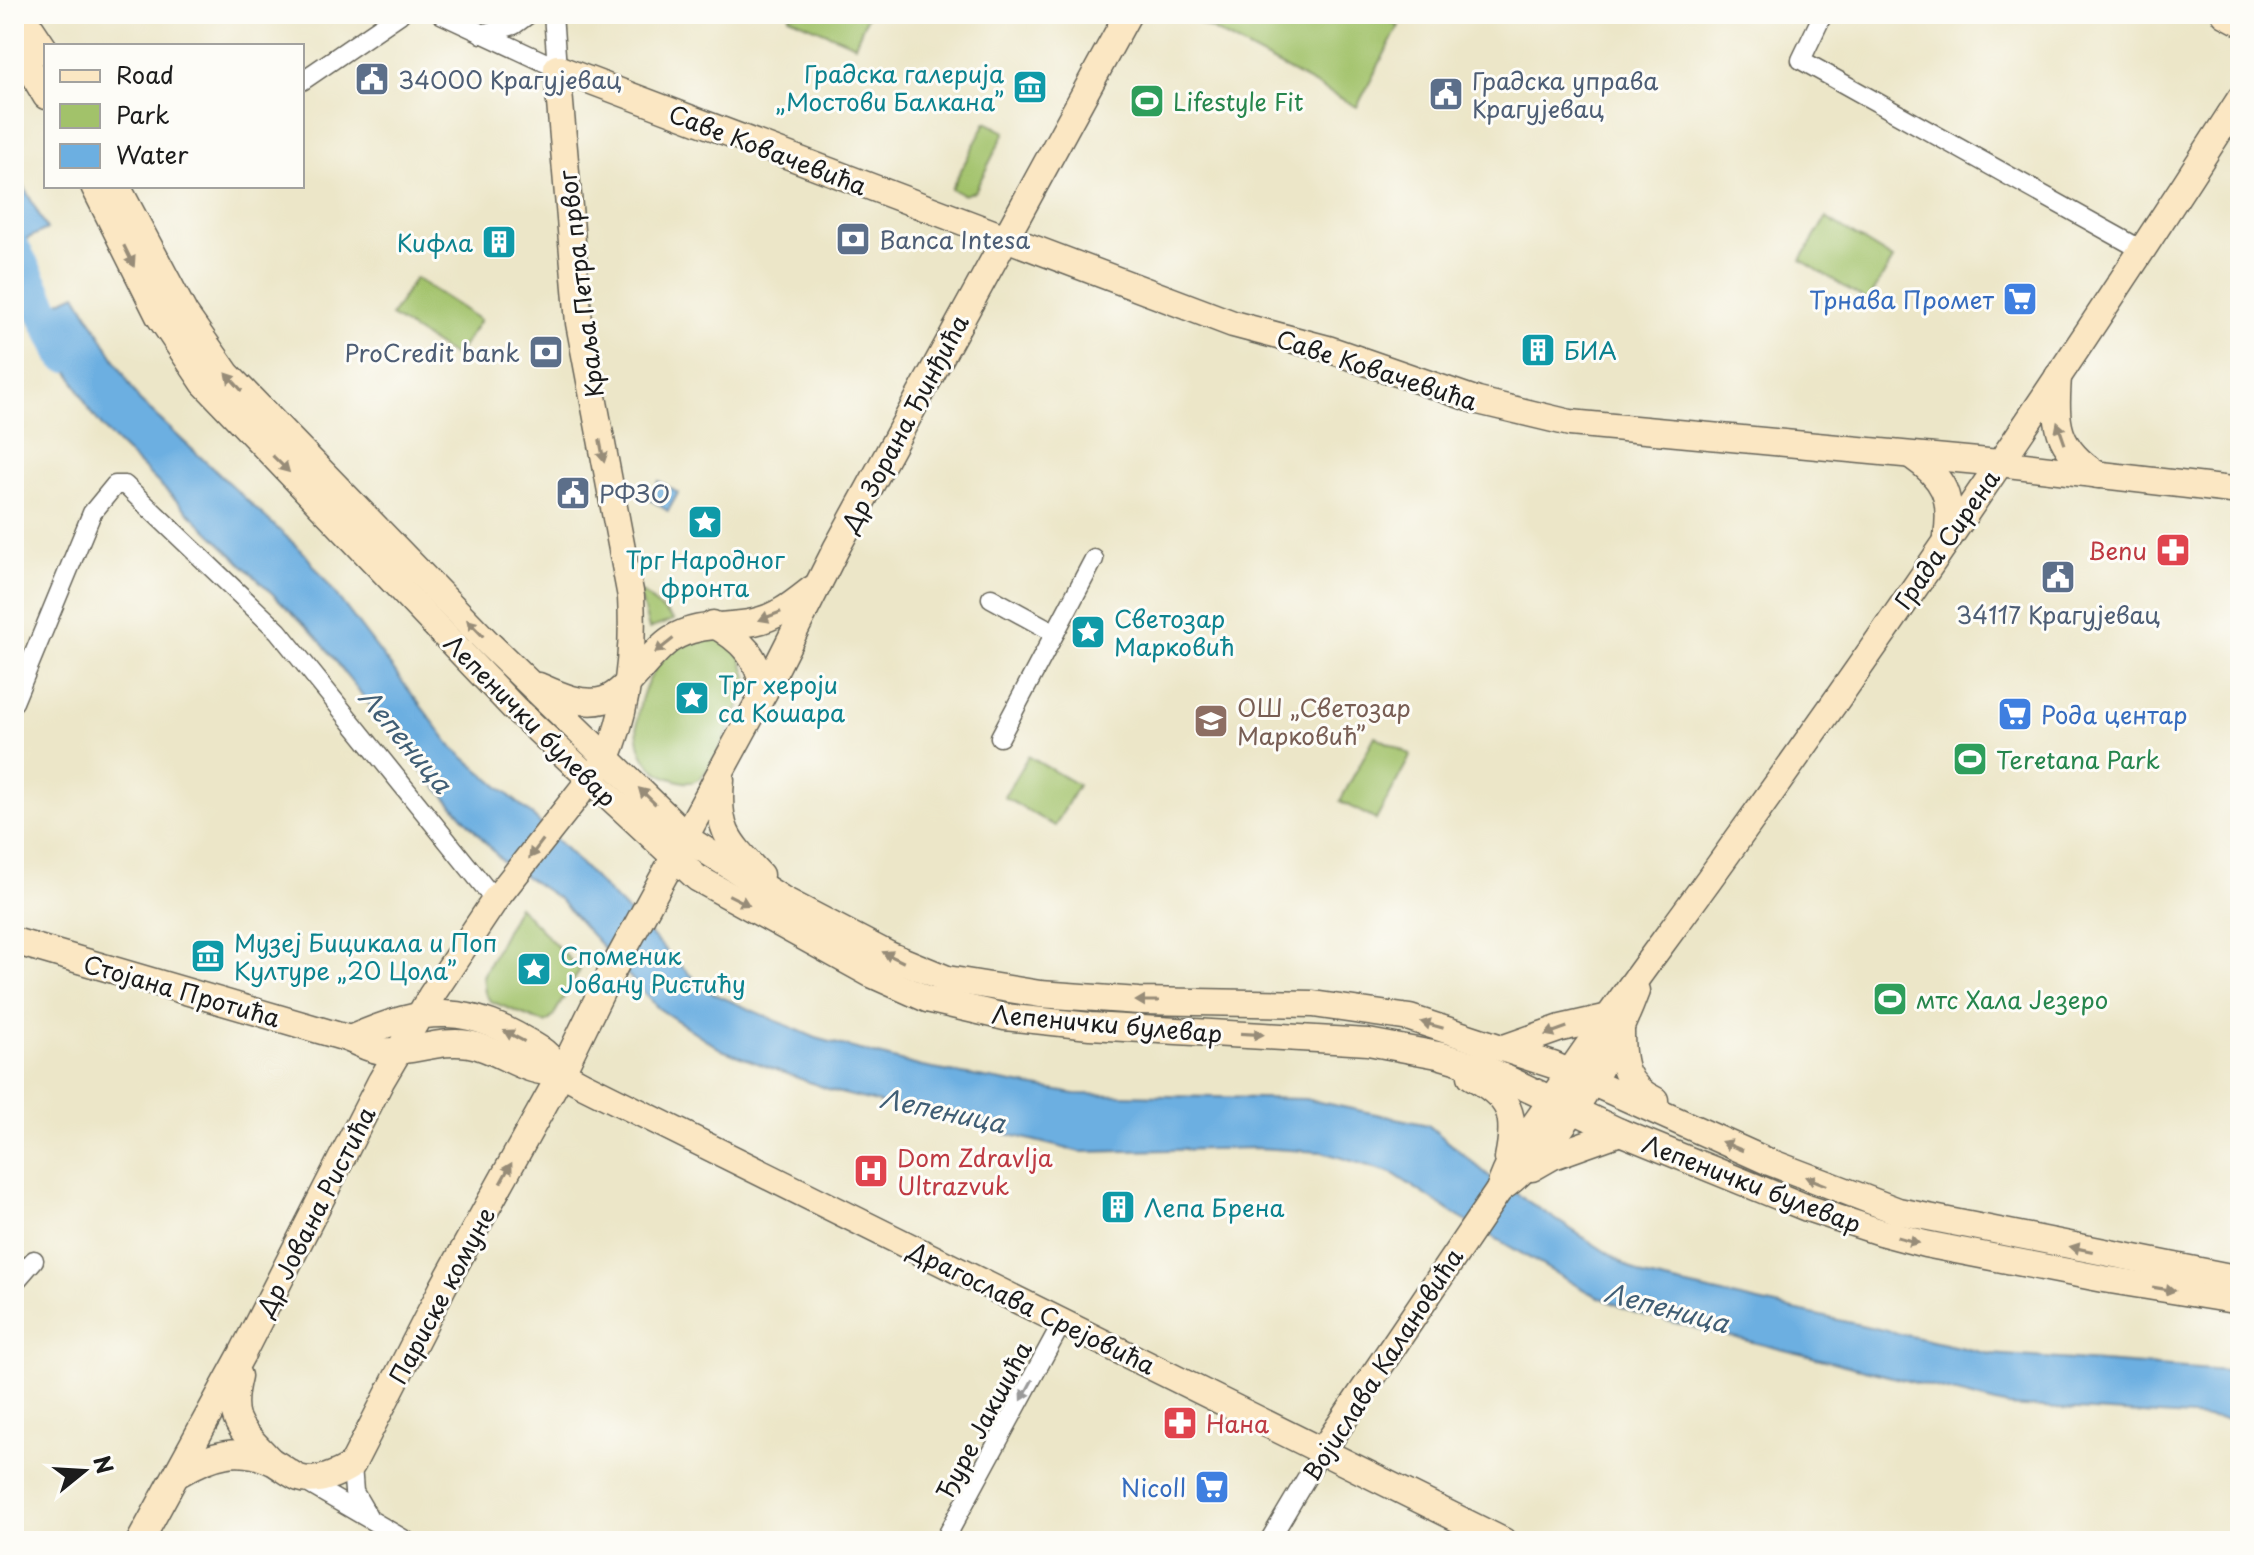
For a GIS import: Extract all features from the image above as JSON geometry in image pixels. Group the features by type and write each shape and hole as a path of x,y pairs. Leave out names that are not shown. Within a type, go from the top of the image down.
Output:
{"main road":[{"path":"16,14 30,27 44,48"},
{"name":"Др Зорана Ђинђића","path":"604,986 1128,14"},
{"path":"2225,14 2240,22"},
{"path":"14,42 44,93"},
{"name":"Саве Ковачевића","path":"557,68 1233,324 1328,349 1523,414 1570,423 1999,463 2240,491"},
{"name":"Краља Петра првог","path":"557,68 579,323 621,546 633,639 625,684"},
{"name":"Града Сирена","path":"1561,1105 1642,973 1999,463 2240,99"},
{"name":"Лепенички булевар","path":"95,188 159,316 204,383 514,708 590,782 697,878 871,974 948,1005 1005,1017 1090,1026 1368,1042 1438,1055 1486,1069 1620,1132 1807,1208 1925,1244 2240,1301"},
{"name":"Лепенички булевар","path":"118,188 185,314 227,374 531,683 686,835 727,866 782,899 917,968 970,985 1098,999 1325,1005 1410,1018 1507,1047 1696,1131 1865,1201 1912,1215 2240,1279"},
{"path":"2058,375 2056,415 2061,438 2079,463 2098,475"},
{"path":"1912,456 1944,483 1950,500 1946,540"},
{"path":"531,683 562,697 591,701 607,699 625,684 642,663 673,638 713,624 750,623 770,617 818,584"},
{"path":"713,624 739,639 752,654 764,692"},
{"path":"590,782 607,758 620,720 625,684"},
{"path":"722,769 718,807 724,832 782,899"},
{"name":"Др Јована Ристића","path":"140,1541 242,1354 400,1049 452,964 500,895 590,782"},
{"name":"Стојана Протића","path":"14,941 350,1039"},
{"path":"452,964 457,1012 479,1046"},
{"name":"Париске комуне","path":"352,1465 443,1287 562,1072 604,986"},
{"name":"Драгослава Срејовића","path":"350,1039 386,1024 420,1016 457,1012 491,1023 542,1051 562,1072 1503,1541"},
{"path":"1507,1047 1561,1028 1613,1024 1623,1067 1631,1084 1674,1111 1696,1131"},
{"name":"Драгослава Срејовића","path":"350,1039 367,1048 400,1049 443,1041 479,1046 536,1072 562,1072"},
{"path":"1438,1055 1503,1099 1513,1117 1515,1168 1620,1132"},
{"name":"Војислава Калановића","path":"1323,1450 1455,1252 1561,1105"},
{"path":"242,1354 232,1408 246,1434 272,1462"},
{"path":"175,1480 217,1454 243,1452 272,1462 301,1479 326,1477 352,1465"}],"street":[{"path":"304,80 400,14"},
{"path":"441,14 557,68 553,14"},
{"path":"482,34 514,25 529,14"},
{"path":"1823,14 1801,60 2142,250"},
{"path":"14,702 92,513 115,485 125,485 278,631 500,895"},
{"path":"1000,737 1094,559"},
{"path":"991,598 1055,633"},
{"path":"14,646 33,654"},
{"path":"14,1283 34,1260"},
{"name":"Ђуре Јакшића","path":"944,1541 1063,1321"},
{"name":"Војислава Калановића","path":"1269,1541 1323,1450"},
{"path":"352,1465 357,1501 373,1521"},
{"path":"301,1479 407,1541"}],"green space":[{"path":"790,14 868,14 855,45 789,17"},
{"path":"1183,14 1377,14 1399,26 1357,107"},
{"path":"986,122 1005,132 975,191 964,195 951,189"},
{"path":"1826,218 1893,259 1868,301 1801,260"},
{"path":"415,278 480,320 456,357 391,316"},
{"path":"639,592 643,593 674,620 649,629"},
{"name":"Трг хероји са Кошара","path":"717,635 738,650 749,682 712,763 697,780 679,781 655,770 644,756 638,739 641,700 658,664 671,651"},
{"path":"1375,736 1411,755 1376,820 1340,801"},
{"path":"1028,756 1078,785 1055,826 1004,797"},
{"path":"518,906 580,970 552,1018 545,1023 490,1001 485,993 483,976"}],"water":[{"path":"14,169 47,229 14,245"},
{"path":"76,294 139,400 305,554 453,748 531,814 705,990 816,1038 922,1067 1075,1094 1305,1099 1428,1125 1489,1176 1643,1276 1990,1354 2240,1372 2240,1420 2008,1406 1636,1313 1588,1292 1459,1217 1392,1173 1322,1152 1257,1148 1080,1152 836,1092 722,1050 658,1008 559,899 502,861 412,759 316,636 110,436 90,411 37,312"},
{"path":"659,481 678,493 668,511 649,499"}],"waterway":[{"name":"Лепеница","path":"14,252 65,354"}],"place":[{"name":"34000 Крагујевац","path":"372,79"},
{"name":"Градска галерија „Мостови Балкана”","path":"1030,87"},
{"name":"Градска управа Крагујевац","path":"1446,94"},
{"name":"Lifestyle Fit","path":"1147,101"},
{"name":"Banca Intesa","path":"853,239"},
{"name":"Кифла","path":"499,242"},
{"name":"Трнава Промет","path":"2020,299"},
{"name":"БИА","path":"1538,350"},
{"name":"ProCredit bank","path":"546,352"},
{"name":"РФЗО","path":"573,493"},
{"name":"Трг Народног фронта","path":"705,522"},
{"name":"Benu","path":"2173,550"},
{"name":"34117 Крагујевац","path":"2058,577"},
{"name":"Светозар Марковић","path":"1088,632"},
{"name":"Трг хероји са Кошара","path":"692,698"},
{"name":"Рода центар","path":"2015,714"},
{"name":"ОШ „Светозар Марковић”","path":"1211,721"},
{"name":"Teretana Park","path":"1970,759"},
{"name":"Музеј Бицикала и Поп Културе „20 Цола”","path":"208,956"},
{"name":"Споменик Јовану Ристићу","path":"534,969"},
{"name":"мтс Хала Језеро","path":"1890,999"},
{"name":"Dom Zdravlja Ultrazvuk","path":"871,1171"},
{"name":"Лепа Брена","path":"1118,1207"},
{"name":"Нана","path":"1180,1423"},
{"name":"Nicoll","path":"1212,1487"}]}
